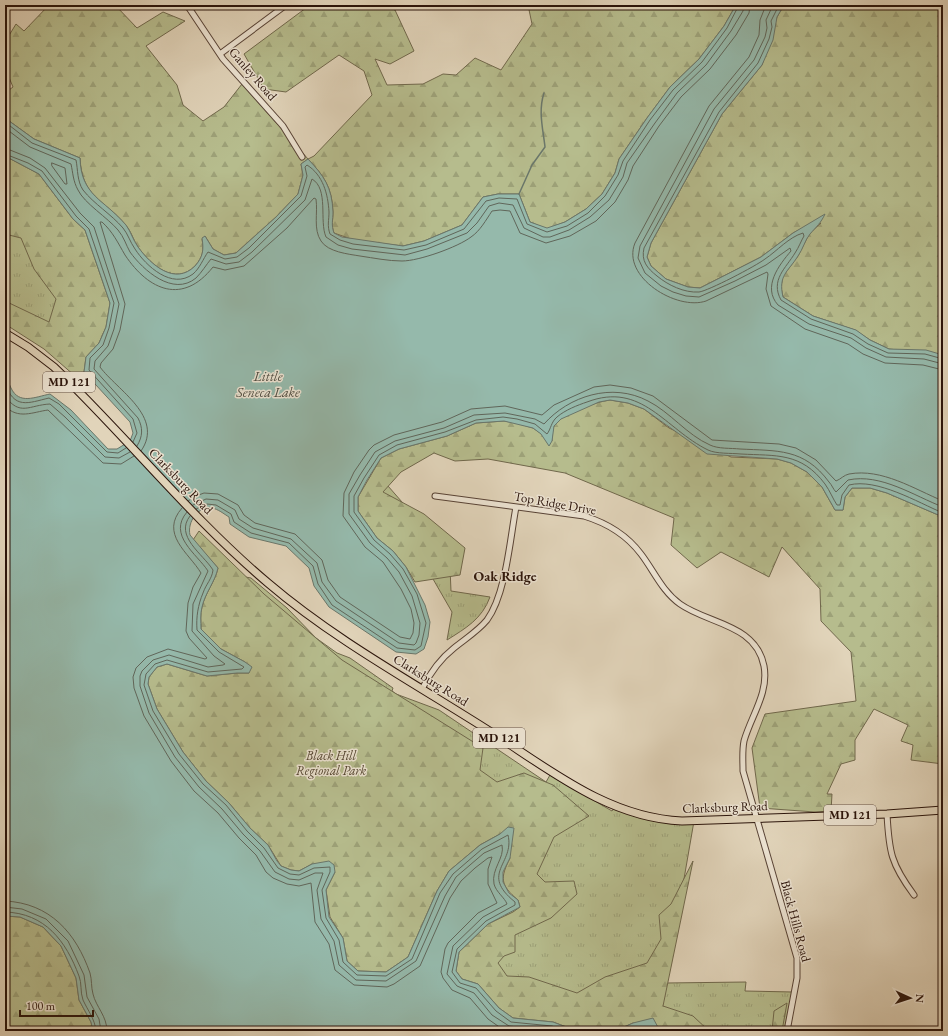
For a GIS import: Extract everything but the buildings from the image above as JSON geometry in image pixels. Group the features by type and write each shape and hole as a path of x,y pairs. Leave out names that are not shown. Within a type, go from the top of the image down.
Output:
{"main road":[{"name":"Clarksburg Road","path":"5,333 28,347 54,367 247,565 298,607 422,689 587,793 620,808 653,818 672,820 887,814 943,810"}],"street":[{"name":"Ganley Road","path":"187,5 231,70 283,126 302,157"},
{"path":"220,54 286,5"},
{"name":"Top Ridge Drive","path":"435,496 584,516 614,529 629,540 641,554 663,589 676,601 695,612 738,630 747,636 755,647 764,666 764,685 744,741 742,757 743,771 756,818"},
{"path":"422,689 430,674 440,662 478,629 493,610 500,591 516,507"},
{"path":"887,814 889,845 892,860 899,876 914,895"},
{"name":"Black Hills Road","path":"756,818 797,958 797,978 787,1031"}],"green space":[{"path":"49,5 115,5 137,28 163,12 185,21 146,46 177,85 183,105 203,121 224,107 242,84 308,159 301,164 303,175 298,194 276,217 236,253 224,255 213,249 205,236 202,239 203,250 200,260 187,272 172,274 156,266 143,254 128,228 120,218 90,191 85,183 80,158 34,139 5,118 5,93 13,87 5,68 5,42 16,24 24,31"},
{"path":"310,5 382,5 395,10 414,51 390,64 375,59 387,85 423,84 443,74 456,75 475,58 501,70 532,24 528,5 736,5 724,26 699,59 670,87 647,118 619,159 615,173 602,194 586,209 565,222 547,229 530,222 519,194 498,194 483,197 462,225 424,241 403,246 354,240 334,233 332,225 332,203 329,189 319,171 308,159 314,156 372,95 364,71 339,55 286,92 264,89 244,54"},
{"path":"784,5 943,5 943,355 889,349 870,340 855,330 813,316 783,297 781,287 783,276 798,256 809,234 821,223 807,226 793,233 761,257 700,288 688,287 666,279 651,266 647,257 651,243 722,114 762,65 777,17"},
{"path":"5,156 39,174 73,219 85,230 110,303 106,327 99,343 86,357 84,372 75,376 44,349 5,324 5,301 49,322 56,299 34,269 21,238 5,234"},
{"path":"5,159 96,332 5,318"},
{"path":"610,400 628,403 644,409 669,428 731,457 777,459 791,463 807,472 822,487 835,510 843,510 845,497 852,488 870,488 887,493 943,517 943,764 911,760 913,745 901,741 908,725 874,709 855,740 855,760 841,764 827,794 832,794 831,811 815,812 760,808 752,748 765,714 856,701 851,652 821,621 820,589 782,547 769,577 721,552 697,568 671,545 674,518 565,473 488,459 455,461 434,453 401,472 383,492 424,514 465,548 460,575 415,582 406,567 393,551 377,538 358,511 358,497 381,458 399,449 447,436 476,423 504,421 533,428 552,441 552,431 558,421 579,409"},
{"path":"376,466 381,478 409,510 450,568 451,591 490,597 483,611 473,622 447,640 452,612 433,579 434,570 392,539"},
{"name":"Black Hill Regional Park","path":"199,531 264,594 342,660 483,748 480,770 497,782 524,773 553,785 589,816 554,837 537,874 545,882 574,881 577,894 551,918 515,935 515,952 504,956 498,963 507,976 529,977 577,993 605,977 647,963 661,939 659,915 671,904 693,861 663,1006 693,1016 709,1031 660,1031 633,1023 615,1031 577,1031 553,1022 513,1018 499,1008 478,984 462,979 456,971 459,952 488,924 520,907 518,900 512,895 505,885 503,876 510,858 500,834 480,845 449,871 437,891 408,957 386,972 358,971 347,961 343,938 330,917 326,890 335,872 312,864 299,871 281,866 268,845 250,828 229,803 206,781 183,752 157,709 148,684 149,677 157,667 167,664 207,676 249,673 245,662 221,649 201,629 201,612 203,602 215,578 218,568 193,540"},
{"path":"218,572 251,578 287,608 316,638 337,653 350,658 393,688 392,691 396,694 439,710 546,782 550,775 612,811 614,808 694,821 666,983 746,982 745,991 793,992 786,1031 694,1031 484,983 516,885 496,797"},
{"path":"5,916 20,917 43,927 61,946 76,978 79,1000 91,1022 93,1031 5,1031"},
{"path":"787,1003 782,1031 772,1031 774,1011"}],"water":[{"name":"Little Seneca Lake","path":"736,5 784,5 777,17 773,40 762,65 722,114 651,243 647,257 651,266 666,279 688,287 700,288 761,257 793,233 825,214 808,236 800,253 785,274 782,284 783,297 813,316 856,330 870,340 889,349 926,350 943,355 943,517 887,493 870,488 852,488 845,497 843,510 835,510 822,487 807,472 791,463 777,459 707,454 644,409 628,403 610,400 599,402 561,419 554,426 552,441 549,446 541,434 533,428 504,421 476,423 447,436 399,449 381,458 358,497 358,511 377,538 393,551 406,567 425,605 430,622 428,637 424,649 416,654 396,652 329,607 314,586 309,568 286,546 249,537 230,524 229,517 216,509 207,508 198,512 190,525 190,535 218,568 215,578 203,602 201,612 201,629 221,649 252,667 249,673 207,676 167,664 157,667 149,677 148,684 157,709 183,752 206,781 229,803 250,828 268,845 281,866 299,871 312,864 329,861 334,865 335,872 326,890 329,917 343,938 347,961 358,971 386,972 408,957 437,891 449,871 480,845 500,834 508,827 514,828 510,858 503,872 503,882 509,893 518,900 520,907 488,924 459,952 456,971 462,979 478,984 499,1008 513,1018 553,1022 577,1031 93,1031 91,1022 79,1000 76,978 61,946 43,927 20,917 5,916 5,372 11,388 18,397 33,398 50,394 71,410 108,449 117,449 130,441 133,433 130,422 84,372 86,357 99,343 106,327 110,303 85,230 73,219 39,174 5,156 5,118 34,139 80,158 81,171 89,189 126,225 143,254 156,266 172,274 187,272 195,266 200,260 203,250 202,238 205,236 213,249 224,255 236,253 276,217 298,194 303,175 301,164 308,159 319,171 326,182 331,196 333,230 334,233 342,237 403,246 424,241 462,225 483,197 498,194 519,194 530,222 547,228 565,222 586,209 602,194 615,173 619,159 647,118 670,87 699,59 724,26"},
{"path":"653,1018 660,1031 615,1031 633,1023"}],"waterway":[{"path":"519,194 532,165 545,147 541,113 544,93"}],"district":[{"name":"Oak Ridge","path":"505,576"}]}
